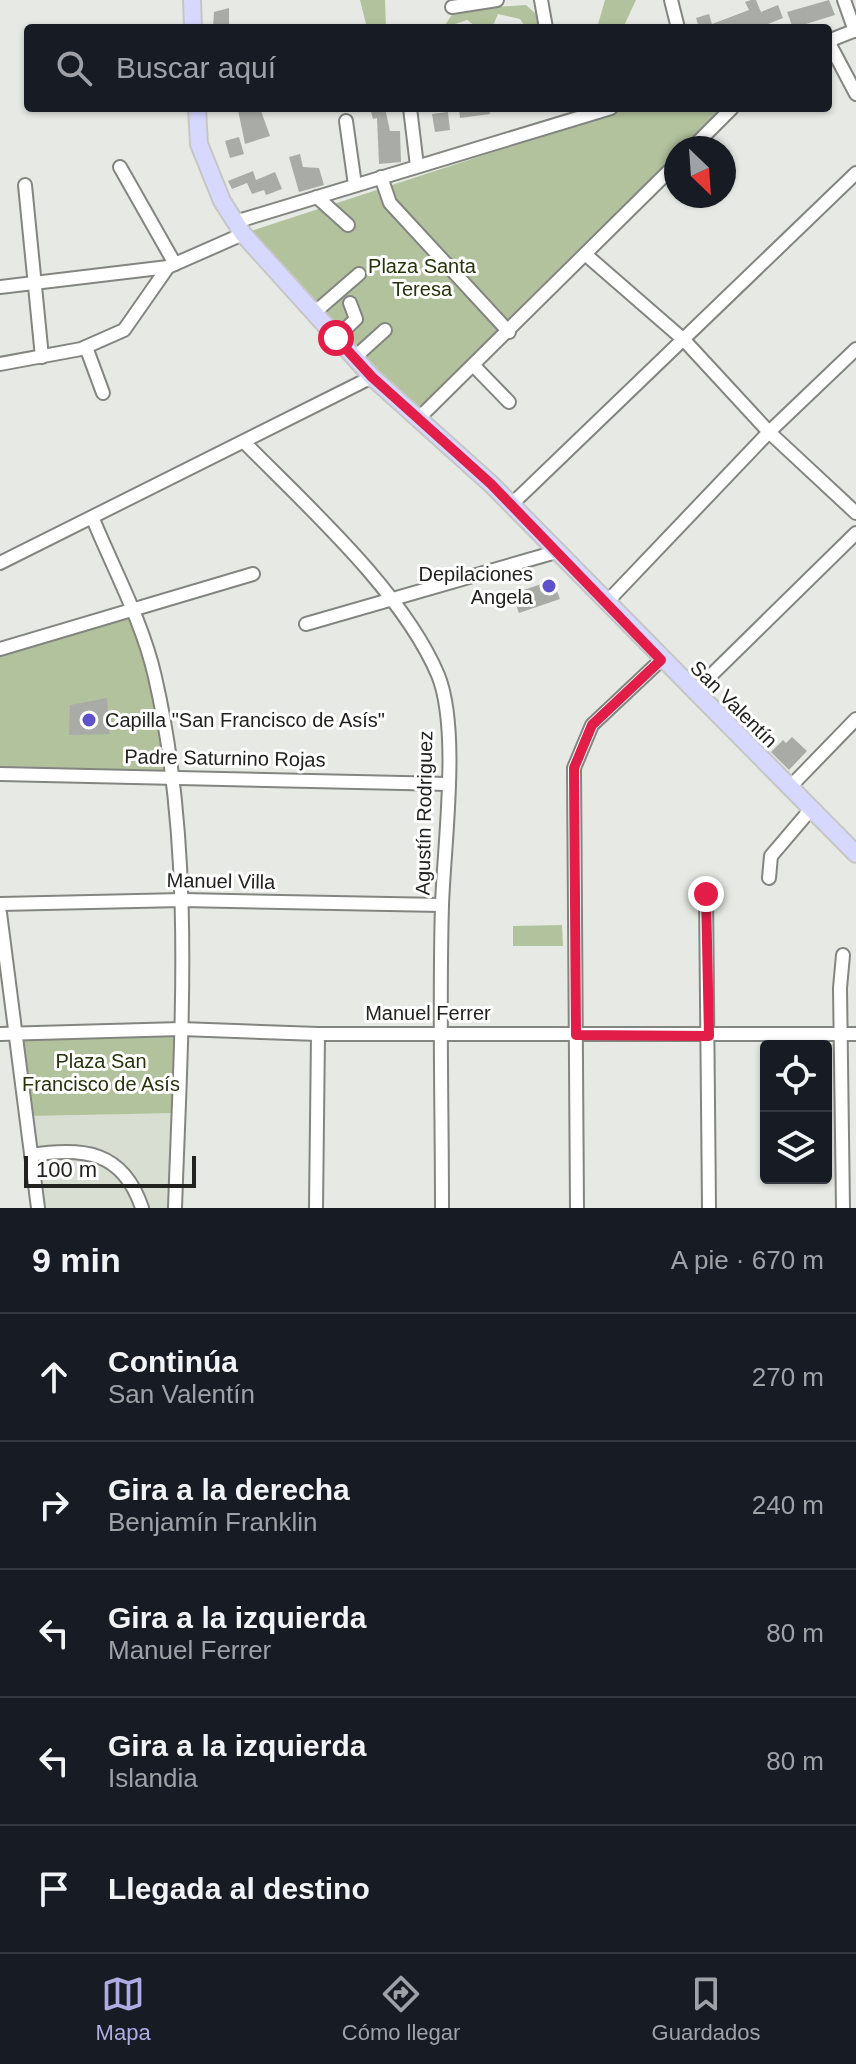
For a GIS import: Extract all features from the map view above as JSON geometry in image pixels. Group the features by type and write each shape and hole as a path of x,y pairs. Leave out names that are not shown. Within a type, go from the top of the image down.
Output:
{"main road":[{"path":"192,0 193,24"},
{"name":"San Valentín","path":"197,112 199,144 222,201 239,228 336,338 372,377 511,505 856,854"}],"street":[{"path":"452,7 497,0"},
{"path":"541,0 545,24"},
{"path":"671,0 677,24"},
{"path":"832,39 856,30 844,0"},
{"path":"832,49 856,94"},
{"path":"410,112 417,166"},
{"path":"559,112 560,123"},
{"path":"0,287 172,266 239,228 317,197 597,112"},
{"path":"704,136 728,112"},
{"path":"346,121 355,185"},
{"path":"120,167 172,266"},
{"path":"511,505 856,173"},
{"path":"418,419 664,176"},
{"path":"381,177 390,203 509,332"},
{"path":"25,185 42,357"},
{"path":"317,197 348,225"},
{"path":"585,254 684,340 769,432 856,513"},
{"path":"0,364 86,347 124,330 172,266"},
{"path":"314,313 359,274"},
{"path":"336,338 356,319 350,303"},
{"path":"354,358 385,330"},
{"path":"86,347 103,393"},
{"path":"606,603 769,432 856,349"},
{"path":"474,366 509,402"},
{"path":"0,563 372,377"},
{"name":"Agustín Rodriguez","path":"245,443 392,600 439,676 446,706 448,784 442,905 442,1208"},
{"path":"93,519 155,674 172,777 182,900 175,1208"},
{"path":"694,692 856,533"},
{"path":"306,624 556,552"},
{"path":"0,649 253,574"},
{"path":"577,1208 574,768 592,725 661,660"},
{"path":"789,788 856,719"},
{"name":"Padre Saturnino Rojas","path":"0,774 448,784"},
{"path":"769,878 771,856 811,809"},
{"path":"706,894 709,1208"},
{"name":"Manuel Villa","path":"0,904 182,900 442,905"},
{"path":"0,913 38,1208"},
{"path":"843,955 841,1034 850,1153 843,1208"},
{"name":"Manuel Ferrer","path":"0,1034 181,1029 318,1034 856,1034"},
{"path":"316,1208 318,1034"},
{"path":"31,1155 89,1154 118,1165 142,1208"}],"shaded area":[{"path":"178,1113 175,1208 38,1208 29,1116"}],"green space":[{"path":"360,0 385,0 386,24 366,24"},
{"path":"451,0 472,0 481,8 526,5 535,13 540,24 523,24 520,19 498,14 494,24 472,24 467,20 446,24 455,10"},
{"path":"605,0 636,0 625,24 598,24"},
{"name":"Plaza Santa Teresa","path":"616,112 721,112 697,136 664,136 664,170 421,416 242,234"},
{"path":"126,610 144,652 170,776 0,774 0,650"},
{"path":"562,925 563,946 513,946 513,926"},
{"name":"Plaza San Francisco de Asís","path":"181,1029 178,1113 29,1116 15,1032"}],"building":[{"path":"756,0 761,12 778,5 783,18 768,24 712,24 749,10 745,2"},
{"path":"829,0 835,15 806,24 792,24 787,12"},
{"path":"229,8 229,24 213,24 214,12"},
{"path":"709,14 712,24 698,24 696,18"},
{"path":"238,112 261,112 270,136 245,144"},
{"path":"371,112 386,112 390,131 400,131 401,162 379,164 377,118 373,119"},
{"path":"448,112 450,130 435,132 432,114"},
{"path":"459,112 490,112 490,114 460,118"},
{"path":"239,137 244,154 230,158 225,141"},
{"path":"300,154 303,167 319,168 324,185 299,192 289,157"},
{"path":"253,171 256,180 275,172 282,189 266,195 264,190 252,194 247,183 232,189 228,181"},
{"path":"553,580 560,599 519,613 512,594"},
{"name":"Capilla \"San Francisco de Asís\"","path":"107,698 110,734 69,735 70,705"},
{"path":"792,737 807,751 789,770 771,752 783,740 786,743"}],"place":[{"name":"Depilaciones Angela","path":"549,586"},
{"name":"Capilla \"San Francisco de Asís\"","path":"89,720"}],"route":[{"path":"336,338 372,377 491,484 661,660 592,725 581,744 574,768 576,1035 709,1036 706,894"}]}
